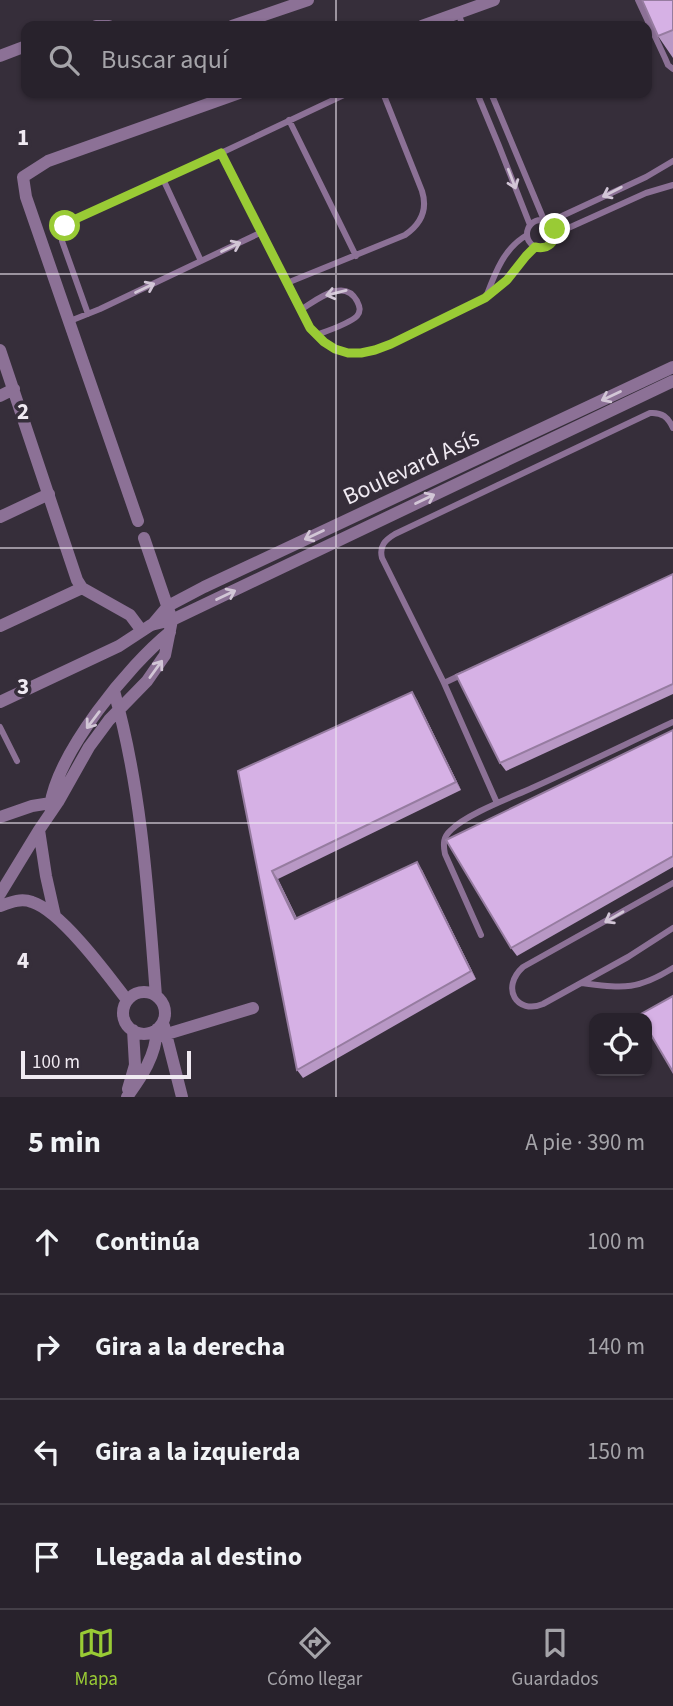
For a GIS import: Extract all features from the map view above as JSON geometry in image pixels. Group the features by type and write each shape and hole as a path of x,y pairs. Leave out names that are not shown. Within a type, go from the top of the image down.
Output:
{"street":[{"path":"247,21 308,0"},
{"path":"451,19 494,0"},
{"path":"0,57 21,48"},
{"path":"138,520 26,197 23,177 48,162 225,98"},
{"path":"0,350 82,588 130,615 147,628 171,626"},
{"name":"Boulevard Asís","path":"171,626 588,414 673,367"},
{"name":"Boulevard Asís","path":"168,606 356,516 588,414 673,381"},
{"path":"0,396 14,389"},
{"path":"0,517 49,494"},
{"path":"356,516 363,529"},
{"path":"0,894 89,747 109,720 147,681 165,655 171,626 168,606 145,538"},
{"path":"272,555 280,569"},
{"path":"0,626 82,588"},
{"path":"0,702 119,646 147,628 168,606"},
{"path":"53,806 64,764 90,722 171,626"},
{"path":"114,691 139,805 156,996"},
{"path":"0,817 32,806 53,806"},
{"path":"39,830 55,916"},
{"path":"0,906 20,900 30,901 55,916 128,1000"},
{"path":"126,1097 152,1056 162,1029 165,1016 161,1001 156,996 141,992 133,995 124,1008 124,1017 133,1031 141,1034 149,1033 162,1029 253,1008"},
{"path":"162,1029 182,1097"},
{"path":"126,1097 135,1065 133,1031"}],"lane":[{"path":"638,0 647,21"},
{"path":"652,31 668,65 673,68"},
{"path":"89,314 62,241 62,230 69,222 337,98"},
{"path":"287,283 405,235 415,228 424,210 425,200 385,98"},
{"path":"479,98 530,225 528,240 535,247 544,248 552,243 555,229 546,221 493,98"},
{"path":"289,120 356,256"},
{"path":"499,146 511,141"},
{"path":"221,153 300,310 316,335 335,349 348,353 361,353 391,344 485,298 507,280 535,247"},
{"path":"530,225 533,222 546,221 646,177 673,161"},
{"path":"163,179 201,261"},
{"path":"555,234 646,193 673,185"},
{"path":"69,321 261,232"},
{"path":"485,298 504,257 511,247 527,235"},
{"path":"300,310 337,290 348,290 353,295 359,306 358,315 316,335"},
{"path":"497,803 444,684 382,558 381,551 385,542 395,534 650,414 664,415 673,428"},
{"path":"444,684 472,670"},
{"path":"481,935 450,867 443,845 450,830 497,803 673,722"},
{"path":"0,727 17,761"},
{"path":"673,883 523,967 512,981 514,996 527,1007 535,1007 628,957 673,928"},
{"path":"580,982 614,987 634,986 656,979 673,968"}],"building":[{"path":"642,0 673,0 673,30 658,36"},
{"path":"673,574 673,684 500,763 456,675"},
{"path":"412,692 456,782 272,871 295,919 417,862 471,971 297,1070 238,771"},
{"path":"673,730 673,856 511,948 446,840"},
{"path":"673,996 673,1072 652,1036 652,1013 643,1013"}],"route":[{"path":"65,226 221,153 310,328 324,342 348,353 361,353 391,344 485,298 507,280 535,247 549,246 555,239 555,229"}]}
